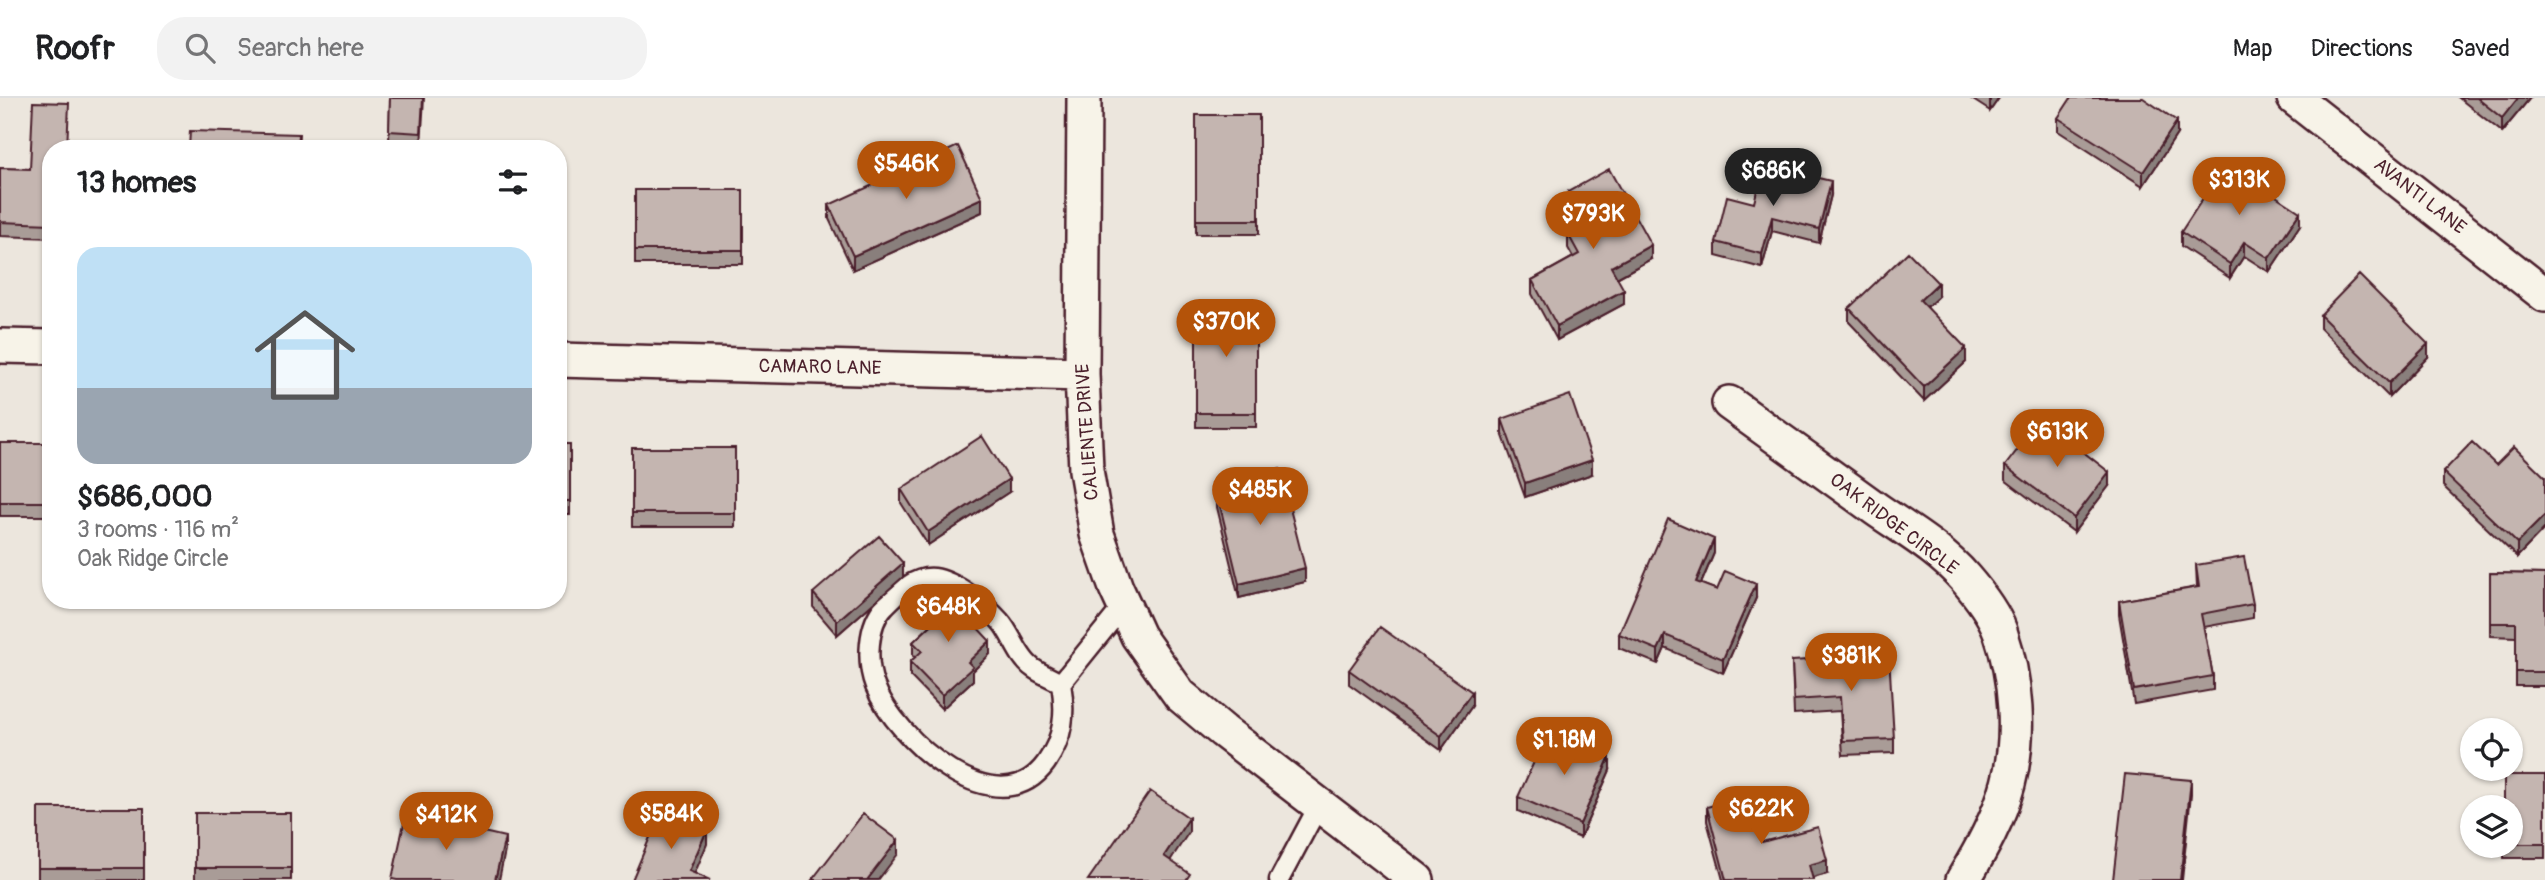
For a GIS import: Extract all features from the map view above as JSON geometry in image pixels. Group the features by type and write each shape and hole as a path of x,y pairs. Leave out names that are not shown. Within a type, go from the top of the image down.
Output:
{"street":[{"name":"CALIENTE DRIVE","path":"1084,98 1082,374 1086,470 1097,534 1124,605 1138,636 1180,695 1417,880"},
{"name":"AVANTI LANE","path":"2294,98 2545,295"},
{"path":"0,346 42,347"},
{"name":"CAMARO LANE","path":"567,360 1082,374"},
{"name":"OAK RIDGE CIRCLE","path":"1729,403 1923,542 1963,576 1983,601 1999,629 2011,682 2015,721 2014,754 1998,814 1963,880"}],"lane":[{"path":"1061,683 1031,668 999,620 969,595 958,586 933,578 917,580 901,590 879,612 872,628 870,659 874,686 890,712 925,753 971,782 1000,788 1020,785 1039,773 1053,753 1065,718 1061,683 1124,605"},
{"path":"1279,880 1319,804"}],"building":[{"path":"390,98 423,98 421,133 389,131"},
{"path":"2071,98 2143,98 2177,121 2143,172 2058,118"},
{"path":"2477,98 2518,98 2502,118"},
{"path":"33,102 69,103 67,140 42,140 42,224 0,222 0,168 30,169"},
{"path":"1196,115 1259,115 1259,220 1196,220"},
{"path":"190,131 299,134 299,140 190,140"},
{"path":"958,146 982,198 853,256 829,205"},
{"path":"2226,163 2300,212 2269,258 2244,242 2230,264 2181,232"},
{"path":"1763,165 1831,181 1819,229 1772,217 1762,254 1716,242 1727,196 1754,203"},
{"path":"1609,169 1651,245 1611,267 1624,290 1557,326 1532,280 1579,254 1568,234 1586,225 1568,192"},
{"path":"635,190 743,190 743,250 635,250"},
{"path":"1908,252 1938,283 1920,300 1966,348 1924,387 1849,308"},
{"path":"2359,275 2428,344 2389,383 2320,315"},
{"path":"1196,305 1256,305 1256,413 1196,413"},
{"path":"1570,395 1592,460 1525,483 1502,419"},
{"path":"2041,419 2109,472 2074,518 2005,466"},
{"path":"982,436 1009,479 928,532 901,489"},
{"path":"2472,442 2496,465 2514,447 2545,477 2545,515 2517,543 2443,472"},
{"path":"0,443 42,443 42,502 0,502"},
{"path":"567,444 570,444 570,501 567,501"},
{"path":"632,448 735,448 735,513 632,513"},
{"path":"1280,469 1305,568 1239,584 1215,485"},
{"path":"1668,519 1714,539 1696,582 1717,590 1725,571 1756,584 1723,659 1665,635 1658,650 1619,634"},
{"path":"879,536 903,563 837,621 813,593"},
{"path":"2244,557 2253,604 2201,614 2213,676 2134,690 2119,601 2199,587 2196,565"},
{"path":"2490,573 2545,574 2545,672 2516,672 2516,623 2490,623"},
{"path":"941,592 948,599 953,594 977,620 973,623 990,641 968,662 973,667 942,695 910,662 922,651 913,642 940,617 928,604"},
{"path":"1380,627 1472,692 1441,736 1349,670"},
{"path":"1889,655 1894,739 1843,741 1840,697 1794,700 1792,661"},
{"path":"1549,729 1610,756 1580,824 1518,797"},
{"path":"2125,774 2191,780 2180,880 2113,880"},
{"path":"2523,775 2545,775 2545,844 2523,844 2523,795 2504,795 2504,781 2523,781"},
{"path":"1150,791 1189,818 1164,856 1190,874 1186,880 1088,880"},
{"path":"1749,795 1762,842 1818,827 1827,860 1809,865 1813,880 1726,880 1707,807"},
{"path":"38,808 144,808 144,868 38,868"},
{"path":"661,811 707,830 689,871 710,880 632,880"},
{"path":"195,813 291,813 291,868 195,868"},
{"path":"406,814 505,837 495,880 392,879"},
{"path":"863,814 898,840 867,880 812,880"}]}
